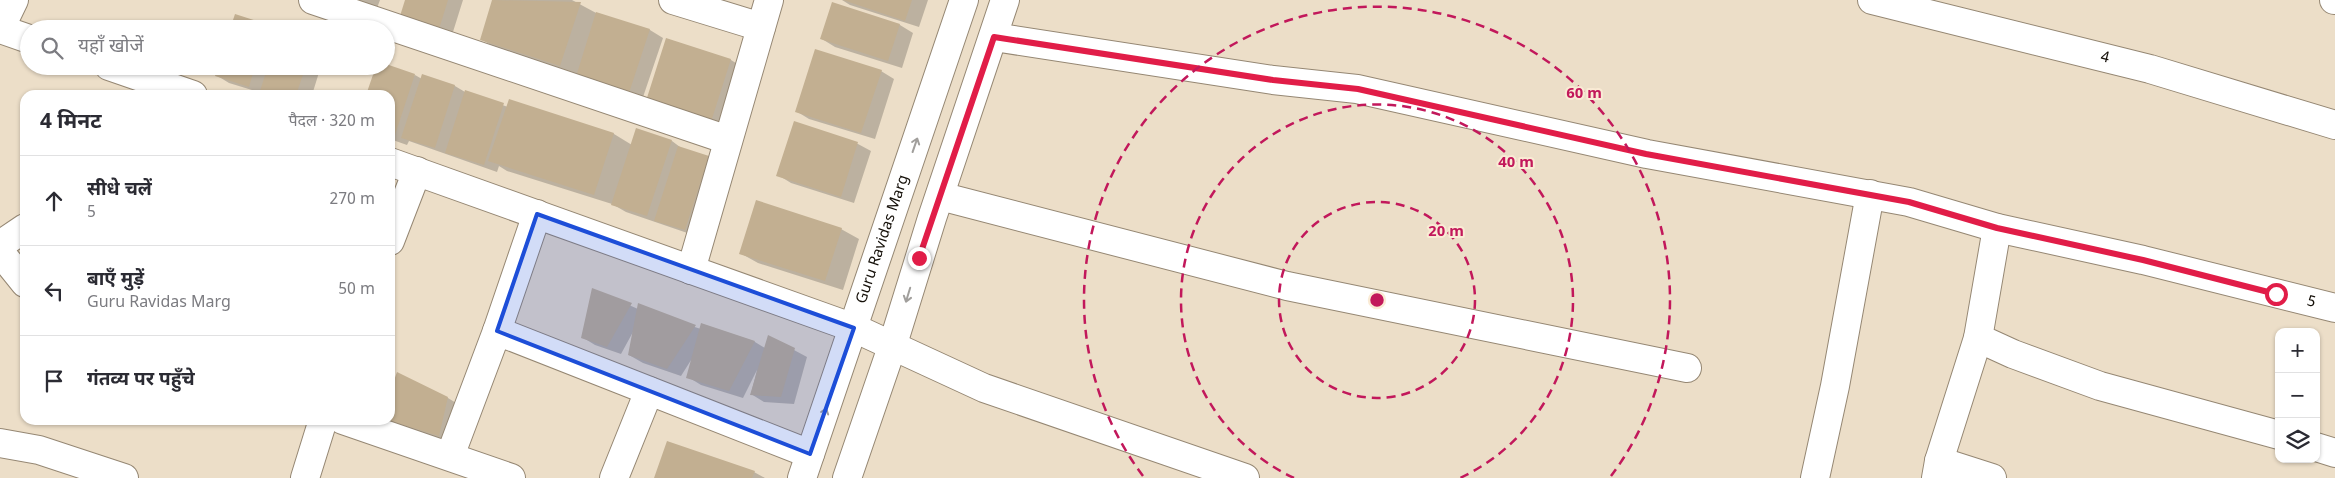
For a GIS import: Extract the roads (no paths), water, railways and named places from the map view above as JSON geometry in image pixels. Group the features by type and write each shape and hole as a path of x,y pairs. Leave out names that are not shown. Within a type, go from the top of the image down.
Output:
{"street":[{"path":"14,0 0,29 20,36"},
{"path":"313,0 372,20"},
{"path":"673,0 761,27"},
{"path":"691,270 769,0"},
{"name":"Guru Ravidas Marg","path":"806,466 964,0"},
{"path":"846,478 892,347 1005,0"},
{"name":"4","path":"1872,0 2150,69 2335,125"},
{"path":"395,28 728,140"},
{"name":"5","path":"994,37 1273,80 1358,89 1646,154 1909,202 1997,228 2134,258 2335,308"},
{"path":"135,75 179,90"},
{"path":"395,164 854,328 984,388 1245,478"},
{"path":"395,228 416,171"},
{"path":"1815,478 1835,386 1870,194"},
{"path":"940,196 1287,286 1687,368"},
{"path":"450,456 497,330 537,214"},
{"path":"1992,478 1938,470 1978,338 1997,228"},
{"path":"0,245 20,231"},
{"path":"0,252 20,278"},
{"path":"497,330 649,391 806,466"},
{"path":"1978,338 2013,354 2100,386 2275,434"},
{"path":"614,478 649,391"},
{"path":"305,478 321,425"},
{"path":"358,425 512,478"},
{"path":"0,443 39,450 60,468 124,478"},
{"path":"2320,448 2335,453"}]}
